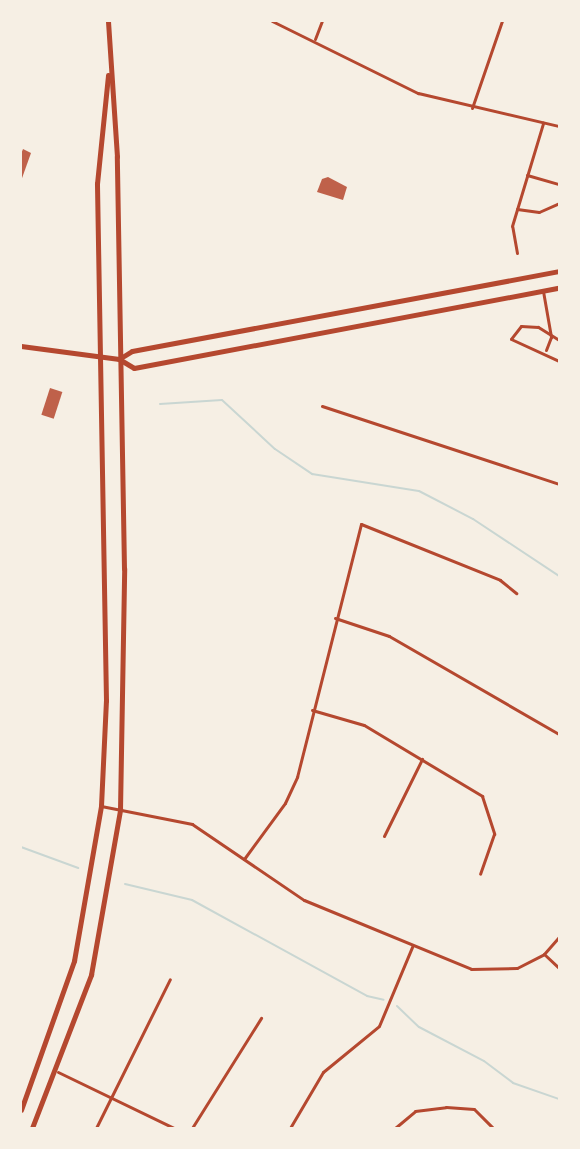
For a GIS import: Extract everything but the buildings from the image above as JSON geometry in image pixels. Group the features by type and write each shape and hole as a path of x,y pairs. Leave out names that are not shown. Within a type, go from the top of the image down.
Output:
{"main road":[{"path":"32,1128 58,1072 102,926 120,810 124,696 119,359 108,21"},
{"path":"21,1110 74,961 101,806 106,701 97,184 110,64"},
{"path":"119,359 132,351 559,271"},
{"path":"21,346 119,359 134,368 184,361 559,288"}],"street":[{"path":"272,21 315,40 403,87 472,108 559,126"},
{"path":"315,40 322,21"},
{"path":"472,108 502,21"},
{"path":"517,253 512,226 543,123"},
{"path":"527,175 559,184"},
{"path":"517,209 539,212 559,203"},
{"path":"543,291 551,337 546,350"},
{"path":"559,340 538,327 521,326 512,333 516,345 546,350 559,361"},
{"path":"322,406 559,484"},
{"path":"244,859 292,788 361,524 500,580 516,593"},
{"path":"335,618 378,630 559,734"},
{"path":"312,710 364,725 422,759 486,803 494,834 480,874"},
{"path":"384,836 422,759"},
{"path":"101,806 192,824 304,900 412,947 484,972 517,968 544,954 559,937"},
{"path":"290,1128 323,1072 385,1017 412,947"},
{"path":"544,954 559,968"},
{"path":"96,1128 170,979"},
{"path":"192,1128 261,1017"},
{"path":"58,1072 174,1128"},
{"path":"395,1128 415,1111 446,1107 474,1109 493,1128"}],"waterway":[{"path":"160,404 222,400 275,449 312,474 419,491 473,519 559,576"},
{"path":"21,847 78,868"},
{"path":"125,884 192,900 367,996 384,1000"},
{"path":"397,1006 419,1027 484,1061 513,1083 559,1099"}]}
